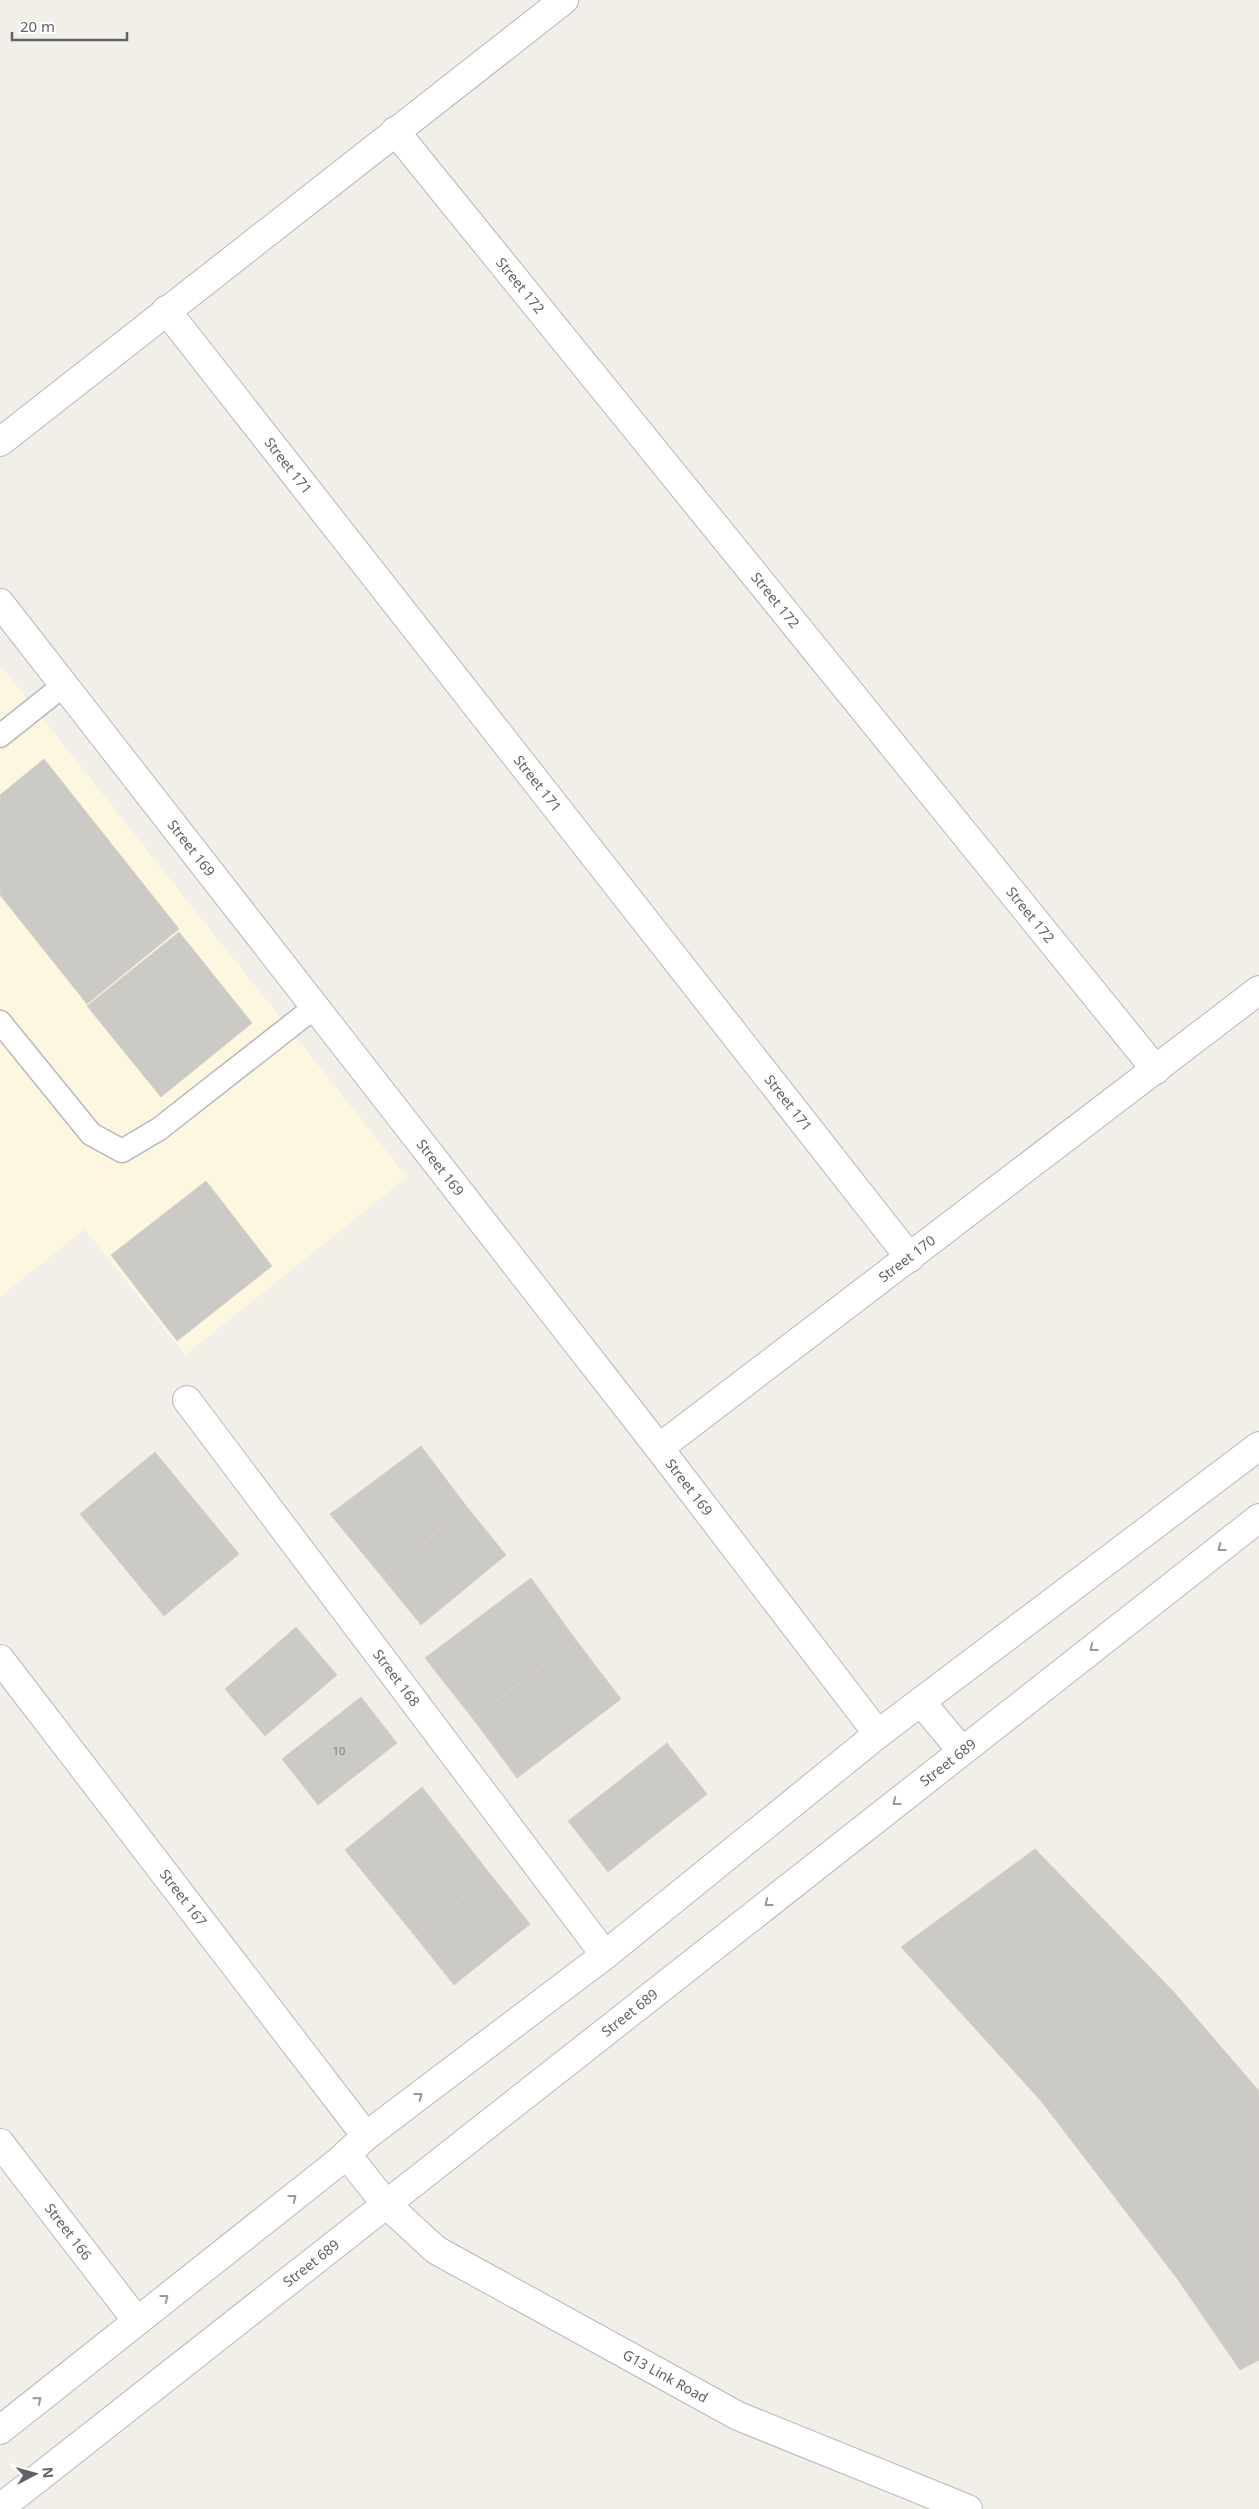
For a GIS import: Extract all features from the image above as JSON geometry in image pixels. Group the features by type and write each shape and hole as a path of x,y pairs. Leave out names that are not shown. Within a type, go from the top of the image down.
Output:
{"street":[{"path":"0,442 166,310 564,0"},
{"name":"Street 172","path":"395,131 1156,1070"},
{"name":"Street 171","path":"166,310 910,1258"},
{"name":"Street 169","path":"0,603 659,1448 878,1734"},
{"name":"Street 170","path":"659,1448 1259,990"},
{"name":"Street 168","path":"187,1400 605,1955"},
{"path":"0,2430 346,2154 366,2136 605,1955 878,1734 1259,1446"},
{"name":"Street 689","path":"0,2508 1259,1518"},
{"name":"Street 167","path":"0,1659 366,2136"},
{"path":"921,1702 962,1750"},
{"name":"Street 166","path":"0,2143 136,2321"},
{"name":"G13 Link Road","path":"346,2154 386,2203 436,2250 738,2416 968,2509"}],"lane":[{"path":"0,736 64,685"},
{"path":"0,1022 91,1134 122,1151 160,1128 315,1007"}],"shaded area":[{"path":"0,665 407,1177 185,1355 85,1229 0,1297"}],"building":[{"path":"44,759 179,929 87,1004 0,895 0,795"},
{"path":"179,932 252,1023 161,1097 87,1006"},
{"path":"206,1181 272,1266 177,1341 111,1255"},
{"path":"421,1446 467,1507 382,1577 330,1514"},
{"path":"155,1452 239,1554 164,1616 80,1514"},
{"path":"467,1507 506,1555 421,1625 382,1577"},
{"path":"531,1578 576,1640 473,1719 425,1658"},
{"path":"296,1627 337,1675 265,1736 225,1689"},
{"path":"576,1640 621,1699 517,1778 473,1719"},
{"path":"361,1697 397,1743 318,1805 282,1759"},
{"path":"667,1743 707,1794 608,1872 568,1821"},
{"path":"422,1787 491,1875 415,1936 345,1850"},
{"path":"1035,1849 1173,1991 1259,2091 1259,2360 1240,2370 1176,2277 1041,2101 901,1947"},
{"path":"491,1875 530,1924 454,1985 415,1936"}]}
